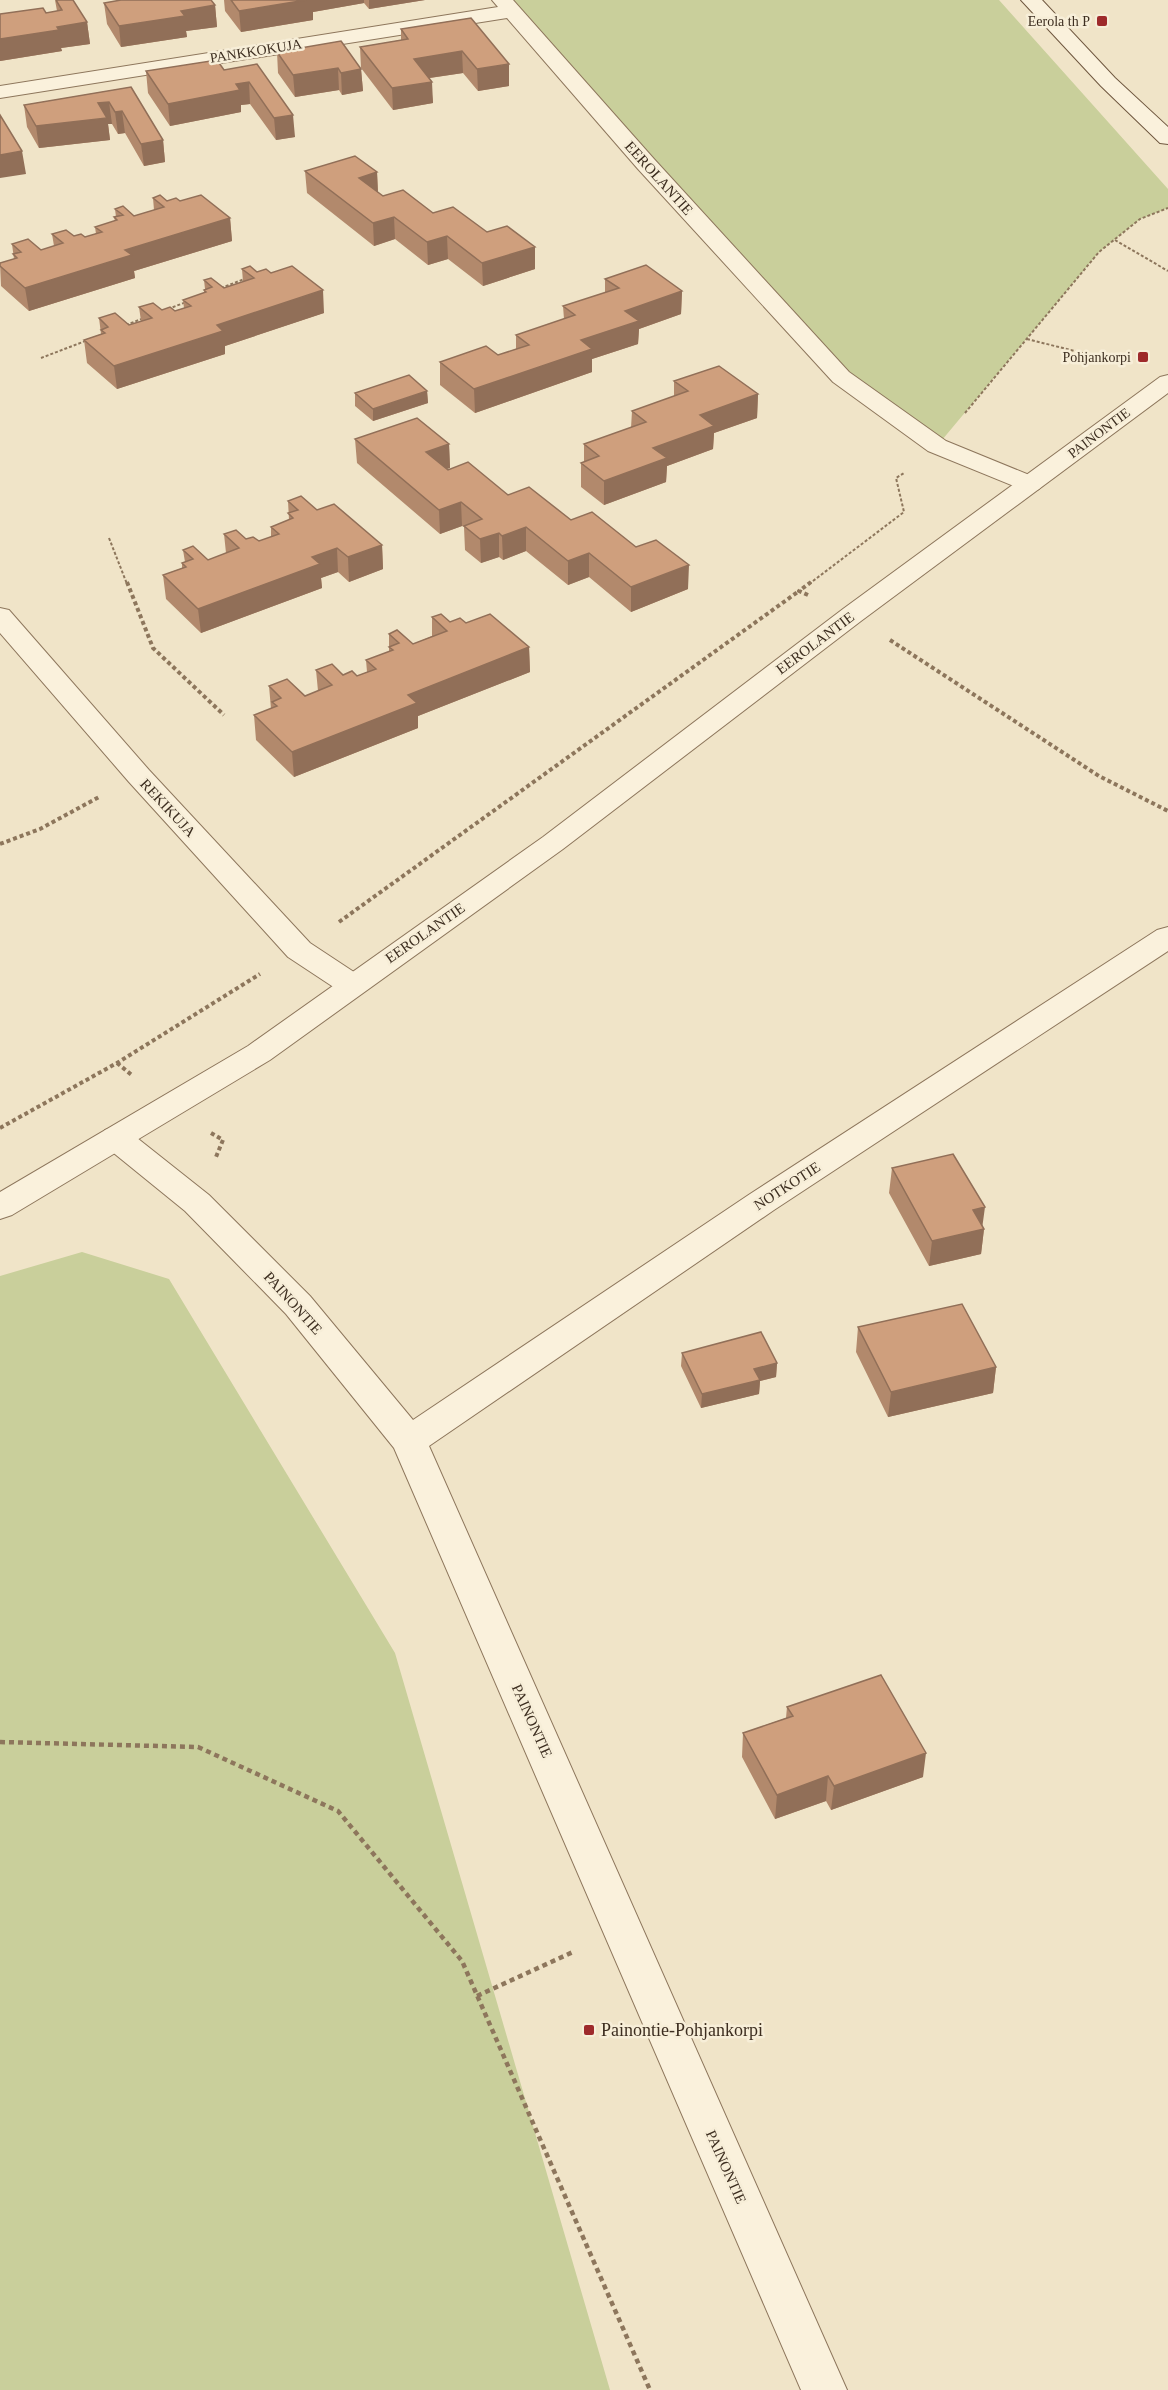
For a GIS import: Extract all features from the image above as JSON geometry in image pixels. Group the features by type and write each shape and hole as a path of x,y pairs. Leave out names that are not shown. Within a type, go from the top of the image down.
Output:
{"street":[{"path":"1031,0 1108,82 1168,138"},
{"name":"PANKKOKUJA","path":"0,92 507,6"},
{"name":"EEROLANTIE","path":"507,6 654,173 841,377 937,446 1030,484"},
{"name":"PAINONTIE","path":"1030,484 1168,382"},
{"name":"EEROLANTIE","path":"0,1207 259,1053 553,843 852,615 1030,484"},
{"name":"REKIKUJA","path":"0,616 139,776 299,950 352,985"},
{"name":"NOTKOTIE","path":"409,1441 762,1202 1168,937"},
{"name":"PAINONTIE","path":"116,1138 197,1203 298,1305 409,1441 824,2390"}],"path":[{"path":"1115,240 1168,271"},
{"path":"218,289 251,276"},
{"path":"162,311 196,298"},
{"path":"118,328 151,315"},
{"path":"41,358 96,336"},
{"path":"1027,339 1131,366"},
{"path":"109,538 153,648 224,715"},
{"path":"0,1128 117,1063 299,950 799,591"},
{"path":"0,844 40,829 139,776"},
{"path":"0,1742 198,1747 339,1811 462,1961 650,2390"},
{"path":"477,1996 622,1929"}],"green space":[{"path":"502,0 999,0 1168,189 1168,208 1140,219 1099,252 937,446 841,377"},
{"path":"82,1252 169,1279 395,1653 610,2390 0,2390 0,1276"}],"building":[{"path":"56,0 73,0 87,22 57,27 59,30 0,39 0,14 43,8 46,13 62,10"},
{"path":"121,0 211,0 215,5 181,11 185,16 119,26 104,3"},
{"path":"231,0 306,0 239,11"},
{"path":"471,18 509,64 477,69 462,51 414,59 432,82 392,88 360,47 408,39 401,29"},
{"path":"341,41 361,69 341,73 338,68 293,75 277,52"},
{"path":"217,60 224,70 257,64 293,115 274,118 249,82 236,84 240,90 168,104 146,71"},
{"path":"131,87 163,140 141,144 122,111 115,112 109,102 98,103 107,118 36,126 24,105"},
{"path":"0,115 22,151 0,155"},
{"path":"355,156 377,172 359,178 383,196 403,190 433,213 453,207 487,232 507,226 535,247 482,263 447,236 427,242 394,217 373,223 305,171"},
{"path":"160,195 167,201 176,198 180,201 201,195 230,218 125,250 132,255 25,288 0,266 0,263 17,258 13,254 21,252 12,244 28,239 41,250 63,243 52,234 66,230 74,236 81,234 85,237 102,232 95,227 117,220 114,217 123,215 115,209 123,206 134,216 164,207 153,198"},
{"path":"646,265 682,291 625,311 639,321 581,340 592,349 474,389 440,362 486,346 498,355 529,345 516,335 575,315 563,306 619,288 605,279"},
{"path":"250,266 257,272 266,269 271,273 292,266 323,290 217,325 223,331 114,366 84,340 105,333 101,330 108,327 99,318 115,313 129,325 152,318 139,307 153,303 162,310 170,307 175,311 191,306 183,300 206,292 204,290 212,287 204,280 211,278 224,288 254,278 242,269"},
{"path":"719,366 758,394 700,415 714,426 653,448 667,458 604,481 581,463 599,456 584,444 646,422 632,411 688,391 674,381"},
{"path":"409,375 427,391 373,409 355,393"},
{"path":"417,418 449,444 426,452 448,470 468,462 508,495 529,487 571,520 592,512 636,547 656,540 689,565 631,587 589,553 568,561 526,527 502,536 499,533 480,539 464,526 482,519 461,502 439,510 355,439"},
{"path":"301,496 317,510 334,504 382,545 348,557 337,548 312,557 320,564 198,609 163,575 186,567 182,563 193,559 183,550 193,546 208,560 239,548 224,534 236,530 246,539 253,537 259,541 279,534 271,527 293,518 288,513 298,510 288,501"},
{"path":"441,614 450,622 460,618 466,623 490,614 529,647 408,695 417,703 292,752 254,715 277,706 272,702 281,698 269,686 287,679 305,696 332,685 316,670 332,664 343,675 352,671 357,676 376,669 366,660 393,650 389,647 399,643 389,634 397,630 413,644 447,631 432,617"},
{"path":"953,1154 985,1207 973,1210 984,1229 932,1241 892,1168"},
{"path":"962,1304 996,1367 891,1392 858,1327"},
{"path":"761,1332 777,1363 754,1369 760,1380 702,1394 682,1353"},
{"path":"881,1675 926,1753 834,1786 828,1776 777,1795 743,1733 793,1716 787,1707"}],"place":[{"name":"Eerola th P","path":"1102,21"},
{"name":"Pohjankorpi","path":"1143,357"},
{"name":"Painontie-Pohjankorpi","path":"589,2030"}]}
